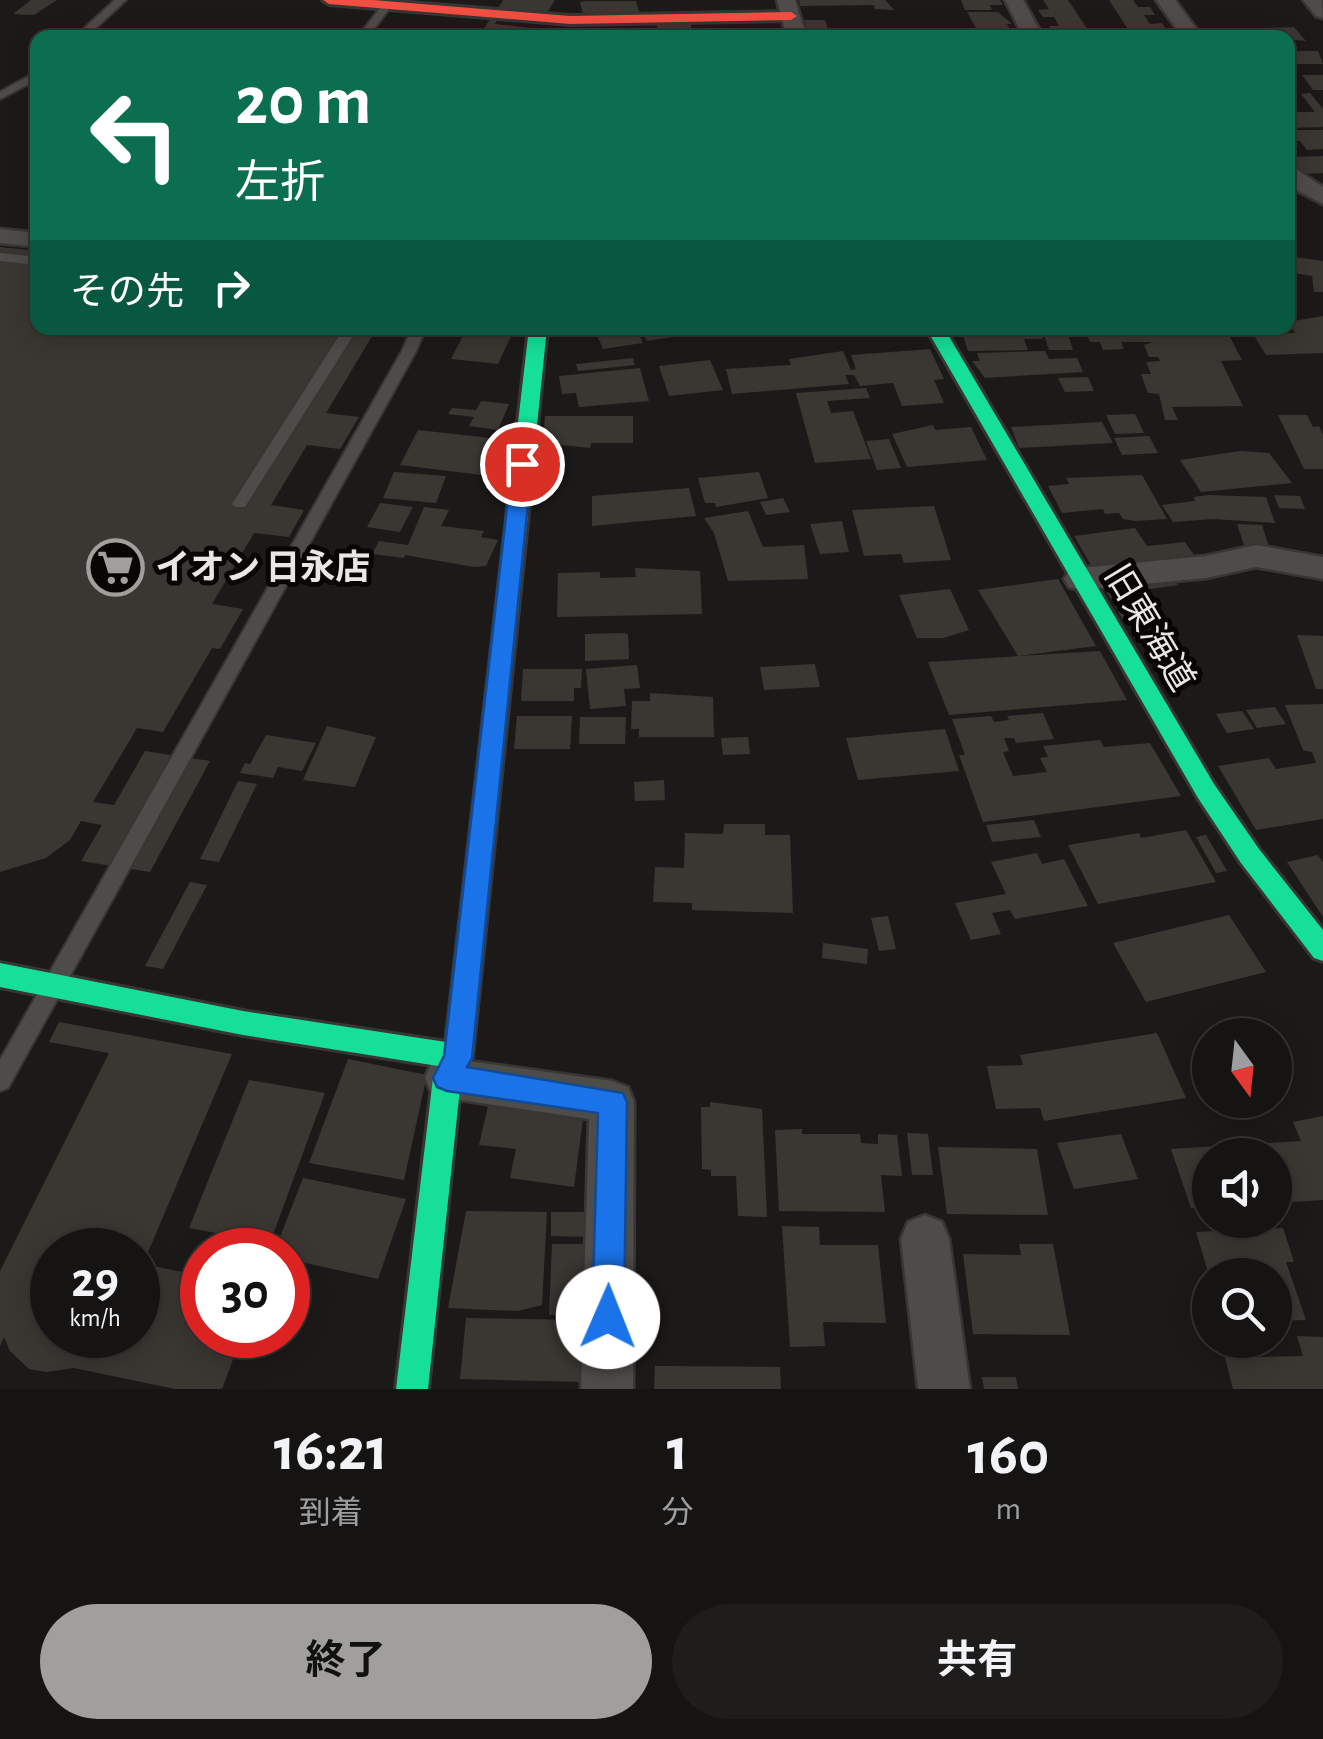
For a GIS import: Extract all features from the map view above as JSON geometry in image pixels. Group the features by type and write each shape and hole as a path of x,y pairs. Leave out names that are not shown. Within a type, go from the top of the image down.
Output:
{"street":[{"path":"328,0 569,29 791,18"},
{"path":"1014,0 1030,30"},
{"path":"1165,0 1187,30"},
{"path":"1312,0 1323,12"},
{"path":"1295,178 1323,181"},
{"path":"1295,181 1323,197"},
{"path":"0,236 30,239"},
{"path":"412,1389 537,335"},
{"name":"旧東海道","path":"939,335 1206,792 1323,950"},
{"path":"1080,580 1206,567 1256,556 1323,568"},
{"path":"0,975 612,1102 607,1389"},
{"path":"926,1238 944,1389"}],"lane":[{"path":"88,30 121,0"},
{"path":"368,30 386,5"},
{"path":"0,96 30,79"},
{"path":"0,256 30,260"},
{"path":"240,504 348,335"},
{"path":"0,1081 416,335"}],"building":[{"path":"31,0 57,0 34,15 13,14"},
{"path":"503,0 555,0 548,11 497,10"},
{"path":"799,0 885,0 894,10 875,9 874,5 800,6"},
{"path":"961,0 1000,0 1003,5 990,5 992,10 965,10"},
{"path":"1043,0 1068,0 1088,30 1051,30 1049,26 1059,26 1054,17 1043,17 1038,10 1049,9"},
{"path":"1109,0 1133,0 1138,7 1150,7 1155,15 1144,15 1150,24 1162,23 1167,30 1128,30"},
{"path":"636,1 639,12 583,14 580,2"},
{"path":"967,12 998,12 1012,24 1007,24 1009,28 976,28"},
{"path":"490,19 497,20 495,24 550,30 483,30"},
{"path":"804,20 825,20 828,30 807,30"},
{"path":"691,24 691,30 657,30 657,25"},
{"path":"1294,27 1306,41 1295,40 1295,30 1264,28"},
{"path":"1295,51 1318,51 1323,64 1295,64"},
{"path":"1302,75 1323,75 1323,90 1313,90"},
{"path":"1310,93 1323,109 1323,127 1295,128 1295,112 1315,112 1301,94"},
{"path":"1295,130 1323,130 1323,149 1307,150 1295,141"},
{"path":"1323,156 1323,173 1303,174 1295,157"},
{"name":"イオン 日永店","path":"0,247 30,250 30,335 373,335 326,413 359,417 340,449 307,445 271,505 304,510 289,537 254,533 212,604 243,609 220,649 212,648 163,732 137,728 93,802 114,805 145,751 210,761 150,872 81,861 102,825 81,821 70,840 46,858 0,872"},
{"path":"1295,257 1323,261 1323,292 1314,292 1312,276 1295,273"},
{"path":"1323,316 1323,353 1266,355 1254,335 1295,335 1295,321"},
{"path":"463,335 512,335 498,364 451,359"},
{"path":"597,335 639,335 643,343 603,349"},
{"path":"644,335 685,335 647,341"},
{"path":"963,335 1041,335 1043,339 1024,339 1028,350 968,351"},
{"path":"1044,335 1068,335 1073,350 1049,350"},
{"path":"1087,335 1229,335 1242,360 1221,361 1243,406 1172,407 1178,420 1165,420 1159,394 1148,393 1141,374 1151,374 1146,362 1160,361 1158,357 1149,357 1144,345 1153,342 1121,342 1124,349 1103,350 1100,342 1090,342"},
{"path":"930,349 944,379 934,380 944,403 902,406 893,383 860,386 854,375 845,375 849,384 732,394 726,369 791,365 789,359 843,351 851,370 856,369 851,355"},
{"path":"1045,351 1049,359 1077,358 1083,372 985,378 972,361 980,361 977,353"},
{"path":"633,358 635,365 578,371 576,364"},
{"path":"710,360 723,390 669,396 659,366"},
{"path":"640,368 649,401 579,407 576,393 562,394 559,376"},
{"path":"1088,377 1094,391 1065,392 1058,378"},
{"path":"866,388 870,398 827,401 831,413 853,411 871,459 815,463 796,393"},
{"path":"481,401 509,404 498,430 469,426 474,417 448,414 452,408 476,410"},
{"path":"1135,414 1144,433 1115,434 1106,415"},
{"path":"1278,415 1307,415 1313,427 1319,426 1323,435 1323,469 1304,469"},
{"path":"545,416 633,416 633,443 591,443 590,448 543,443"},
{"path":"1102,422 1113,443 1019,448 1011,427"},
{"path":"933,425 935,430 971,427 987,460 907,467 892,434"},
{"path":"418,430 508,440 500,458 506,459 498,477 400,465"},
{"path":"1149,436 1158,453 1122,455 1114,438"},
{"path":"889,439 901,468 877,470 866,441"},
{"path":"1240,451 1269,453 1292,483 1201,492 1180,460"},
{"path":"394,472 446,476 436,503 383,498"},
{"path":"759,472 768,498 716,507 715,503 705,503 698,478"},
{"path":"1142,475 1167,519 1135,521 1123,519 1119,513 1105,514 1103,509 1062,513 1048,486 1069,484 1066,478"},
{"path":"689,488 696,516 592,526 592,496"},
{"path":"1274,495 1300,496 1305,509 1279,508"},
{"path":"1194,497 1266,497 1275,523 1213,519 1173,522 1162,505 1195,501"},
{"path":"783,498 790,512 766,515 760,502"},
{"path":"380,503 413,507 400,532 367,527"},
{"path":"934,506 951,560 904,563 901,554 864,556 852,510"},
{"path":"424,507 449,510 441,526 484,531 481,537 498,540 486,566 372,554 379,541 408,545"},
{"path":"748,511 763,547 804,545 808,579 728,581 714,533 704,518"},
{"path":"842,521 849,552 820,554 810,524"},
{"path":"1237,524 1262,525 1270,550 1245,548"},
{"path":"1135,528 1147,546 1185,542 1198,561 1155,566 1151,559 1092,567 1074,536"},
{"path":"635,568 700,571 702,614 557,617 558,573 600,572 600,578 636,577"},
{"path":"1172,575 1178,585 1143,590 1159,615 1123,620 1102,584"},
{"path":"1058,579 1096,646 1018,656 978,590"},
{"path":"950,589 969,630 943,638 917,638 899,595"},
{"path":"1172,631 1187,654 1159,658 1144,634"},
{"path":"585,634 628,634 629,659 585,661"},
{"path":"1297,635 1323,636 1323,689 1316,689"},
{"path":"1100,651 1127,700 949,715 928,662"},
{"path":"815,664 820,687 764,690 760,667"},
{"path":"637,665 640,688 624,689 626,706 590,709 586,669"},
{"path":"523,669 582,669 581,688 574,688 574,701 521,701"},
{"path":"650,693 713,697 714,737 639,737 639,729 631,729 632,701 650,701"},
{"path":"1323,704 1323,819 1256,830 1218,766 1269,758 1276,769 1316,763 1312,752 1303,750 1285,705"},
{"path":"1275,707 1286,724 1257,728 1246,710"},
{"path":"1242,711 1254,729 1227,733 1216,714"},
{"path":"1043,713 1054,739 1016,743 1014,738 1004,738 1009,751 1003,752 1013,776 1047,772 1040,758 1048,757 1043,746 1100,740 1104,747 1150,743 1181,796 983,822 959,755 965,755 952,719 991,716 994,722 1009,720 1007,716"},
{"path":"517,716 572,716 570,749 514,749"},
{"path":"580,717 626,717 625,744 579,744"},
{"path":"327,726 376,737 355,787 303,780"},
{"path":"945,729 959,771 858,780 846,738"},
{"path":"266,735 316,743 302,771 278,767 273,778 240,773 245,763 250,764"},
{"path":"748,737 750,754 723,755 721,738"},
{"path":"664,780 665,800 635,801 634,782"},
{"path":"238,781 257,784 219,862 200,859"},
{"path":"1034,820 1041,837 992,842 986,825"},
{"path":"724,824 765,824 765,835 790,835 793,913 692,910 692,903 653,902 655,867 684,868 685,833 723,834"},
{"path":"1186,830 1216,882 1098,904 1068,845 1139,833 1141,838"},
{"path":"1206,835 1227,871 1216,873 1196,837"},
{"path":"1037,853 1042,864 1064,859 1088,906 1015,919 1010,910 992,913 1001,934 971,940 955,903 1006,894 991,862"},
{"path":"1318,855 1323,862 1323,917 1287,862"},
{"path":"190,882 207,885 163,969 145,966"},
{"path":"1229,915 1266,972 1146,1002 1113,943"},
{"path":"888,916 896,949 879,951 871,918"},
{"path":"823,943 868,949 867,964 822,958"},
{"path":"59,1022 232,1054 158,1228 30,1228 30,1358 160,1358 160,1267 180,1272 180,1358 234,1358 222,1389 175,1389 74,1368 46,1372 29,1369 10,1351 4,1337 0,1346 0,1271 109,1053 49,1042"},
{"path":"1157,1033 1186,1098 1044,1121 1040,1108 996,1109 987,1066 1023,1065 1020,1055"},
{"path":"348,1059 427,1075 404,1180 309,1163"},
{"path":"249,1080 325,1093 276,1228 189,1228"},
{"path":"710,1102 762,1109 767,1217 738,1216 736,1176 711,1176 711,1170 702,1169 701,1107 710,1107"},
{"path":"488,1106 583,1119 574,1187 510,1178 516,1149 479,1145"},
{"path":"1323,1116 1323,1200 1292,1202 1292,1142 1301,1141 1293,1122"},
{"path":"802,1129 802,1134 860,1134 861,1143 878,1144 878,1134 897,1135 902,1176 881,1175 885,1212 779,1211 775,1130"},
{"path":"907,1133 928,1134 933,1175 912,1175"},
{"path":"1121,1134 1138,1179 1074,1189 1057,1143"},
{"path":"938,1147 1037,1149 1048,1215 947,1214"},
{"path":"1192,1148 1192,1208 1191,1208 1171,1149"},
{"path":"303,1178 406,1199 378,1279 310,1264 310,1228 284,1228"},
{"path":"466,1211 547,1212 542,1305 518,1311 448,1308"},
{"path":"551,1212 589,1212 588,1237 551,1236"},
{"path":"782,1226 819,1227 820,1245 878,1245 886,1323 823,1322 825,1346 790,1347"},
{"path":"1198,1238 1286,1238 1294,1262 1292,1258 1204,1258"},
{"path":"552,1244 587,1244 585,1315 549,1315"},
{"path":"1019,1244 1053,1244 1070,1335 973,1334 963,1254 1021,1255"},
{"path":"1292,1279 1306,1320 1292,1320"},
{"path":"466,1318 586,1320 583,1382 460,1379"},
{"path":"1297,1336 1323,1337 1323,1389 1233,1389 1225,1358 1292,1358 1303,1356"},
{"path":"655,1366 780,1367 781,1389 654,1389"},
{"path":"982,1377 1016,1377 1018,1389 984,1389"}],"traffic: fast":[{"path":"412,1389 447,1078 458,1057 537,335"},
{"path":"939,335 1206,791 1250,856 1323,950"},
{"path":"0,975 243,1023 458,1057"}],"traffic: jam":[{"path":"329,0 570,20 791,16"}],"place":[{"name":"イオン 日永店","path":"116,568"}],"route":[{"path":"522,464 458,1058 447,1078 612,1102 608,1317"}]}
